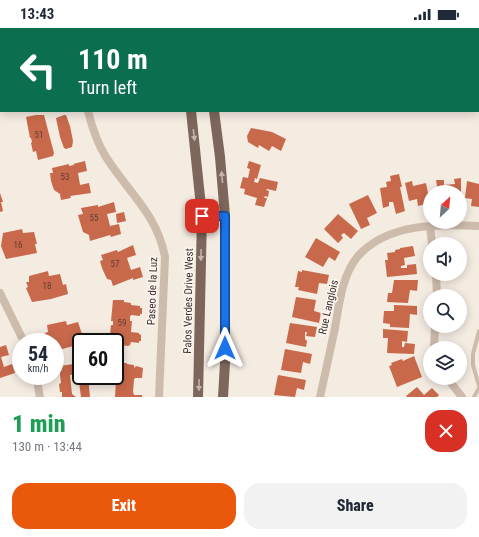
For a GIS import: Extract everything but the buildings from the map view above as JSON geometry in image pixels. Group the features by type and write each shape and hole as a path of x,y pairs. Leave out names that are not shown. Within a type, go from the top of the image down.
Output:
{"main road":[{"name":"Palos Verdes Drive West","path":"191,112 202,216 198,397"},
{"path":"214,112 225,216 225,363 223,397"},
{"path":"202,216 225,216"}],"street":[{"name":"Paseo de la Luz","path":"88,112 97,139 106,157 150,216 162,243 165,257 159,397"},
{"name":"Rue Langlois","path":"467,226 479,226"},
{"name":"Rue Langlois","path":"320,397 343,286 350,268 358,256 377,242 394,233 423,227"},
{"path":"0,293 20,333"},
{"path":"38,385 40,397"},
{"path":"453,385 462,397"}],"lane":[{"path":"474,397 479,387 473,365 473,354 479,332"}],"route":[{"path":"202,216 225,216 225,348"}]}
